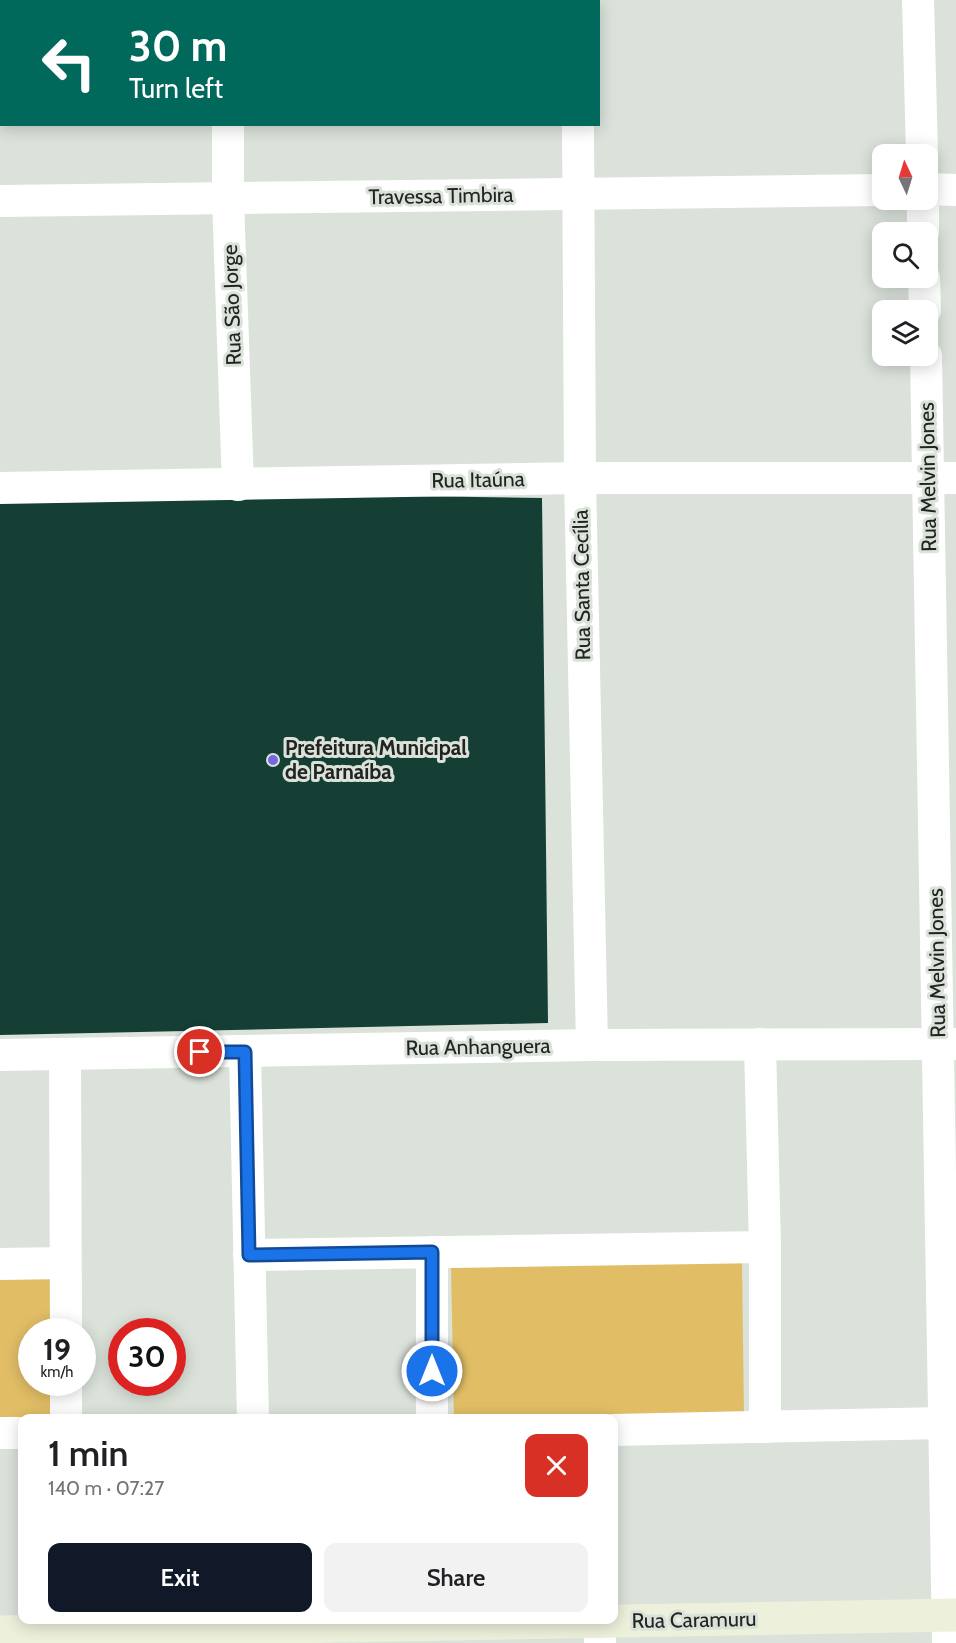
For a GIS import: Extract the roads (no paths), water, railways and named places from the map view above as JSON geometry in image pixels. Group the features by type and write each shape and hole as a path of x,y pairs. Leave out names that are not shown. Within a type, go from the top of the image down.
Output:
{"street":[{"path":"918,0 922,144"},
{"name":"Rua São Jorge","path":"228,126 228,199 238,485"},
{"name":"Rua Santa Cecília","path":"578,126 580,478 592,1045"},
{"path":"938,189 956,190"},
{"name":"Travessa Timbira","path":"0,201 872,190"},
{"name":"Rua Melvin Jones","path":"927,366 942,478 947,1044 945,1423 950,1624"},
{"name":"Rua Itaúna","path":"0,488 580,478 942,478"},
{"path":"760,1044 765,1247 765,1427"},
{"name":"Rua Anhanguera","path":"0,1055 592,1045 947,1044"},
{"path":"245,1052 253,1414"},
{"path":"65,1054 66,1318"},
{"path":"249,1255 765,1247"},
{"path":"432,1252 432,1414"},
{"path":"0,1264 65,1263"},
{"path":"66,1396 66,1414"},
{"path":"618,1430 945,1423"},
{"path":"0,1433 18,1433"},
{"name":"Rua Caramuru","path":"0,1632 253,1630 386,1624"},
{"name":"Rua Caramuru","path":"464,1624 600,1632 950,1624"}],"place":[{"name":"Prefeitura Municipal de Parnaíba","path":"273,760"}]}
